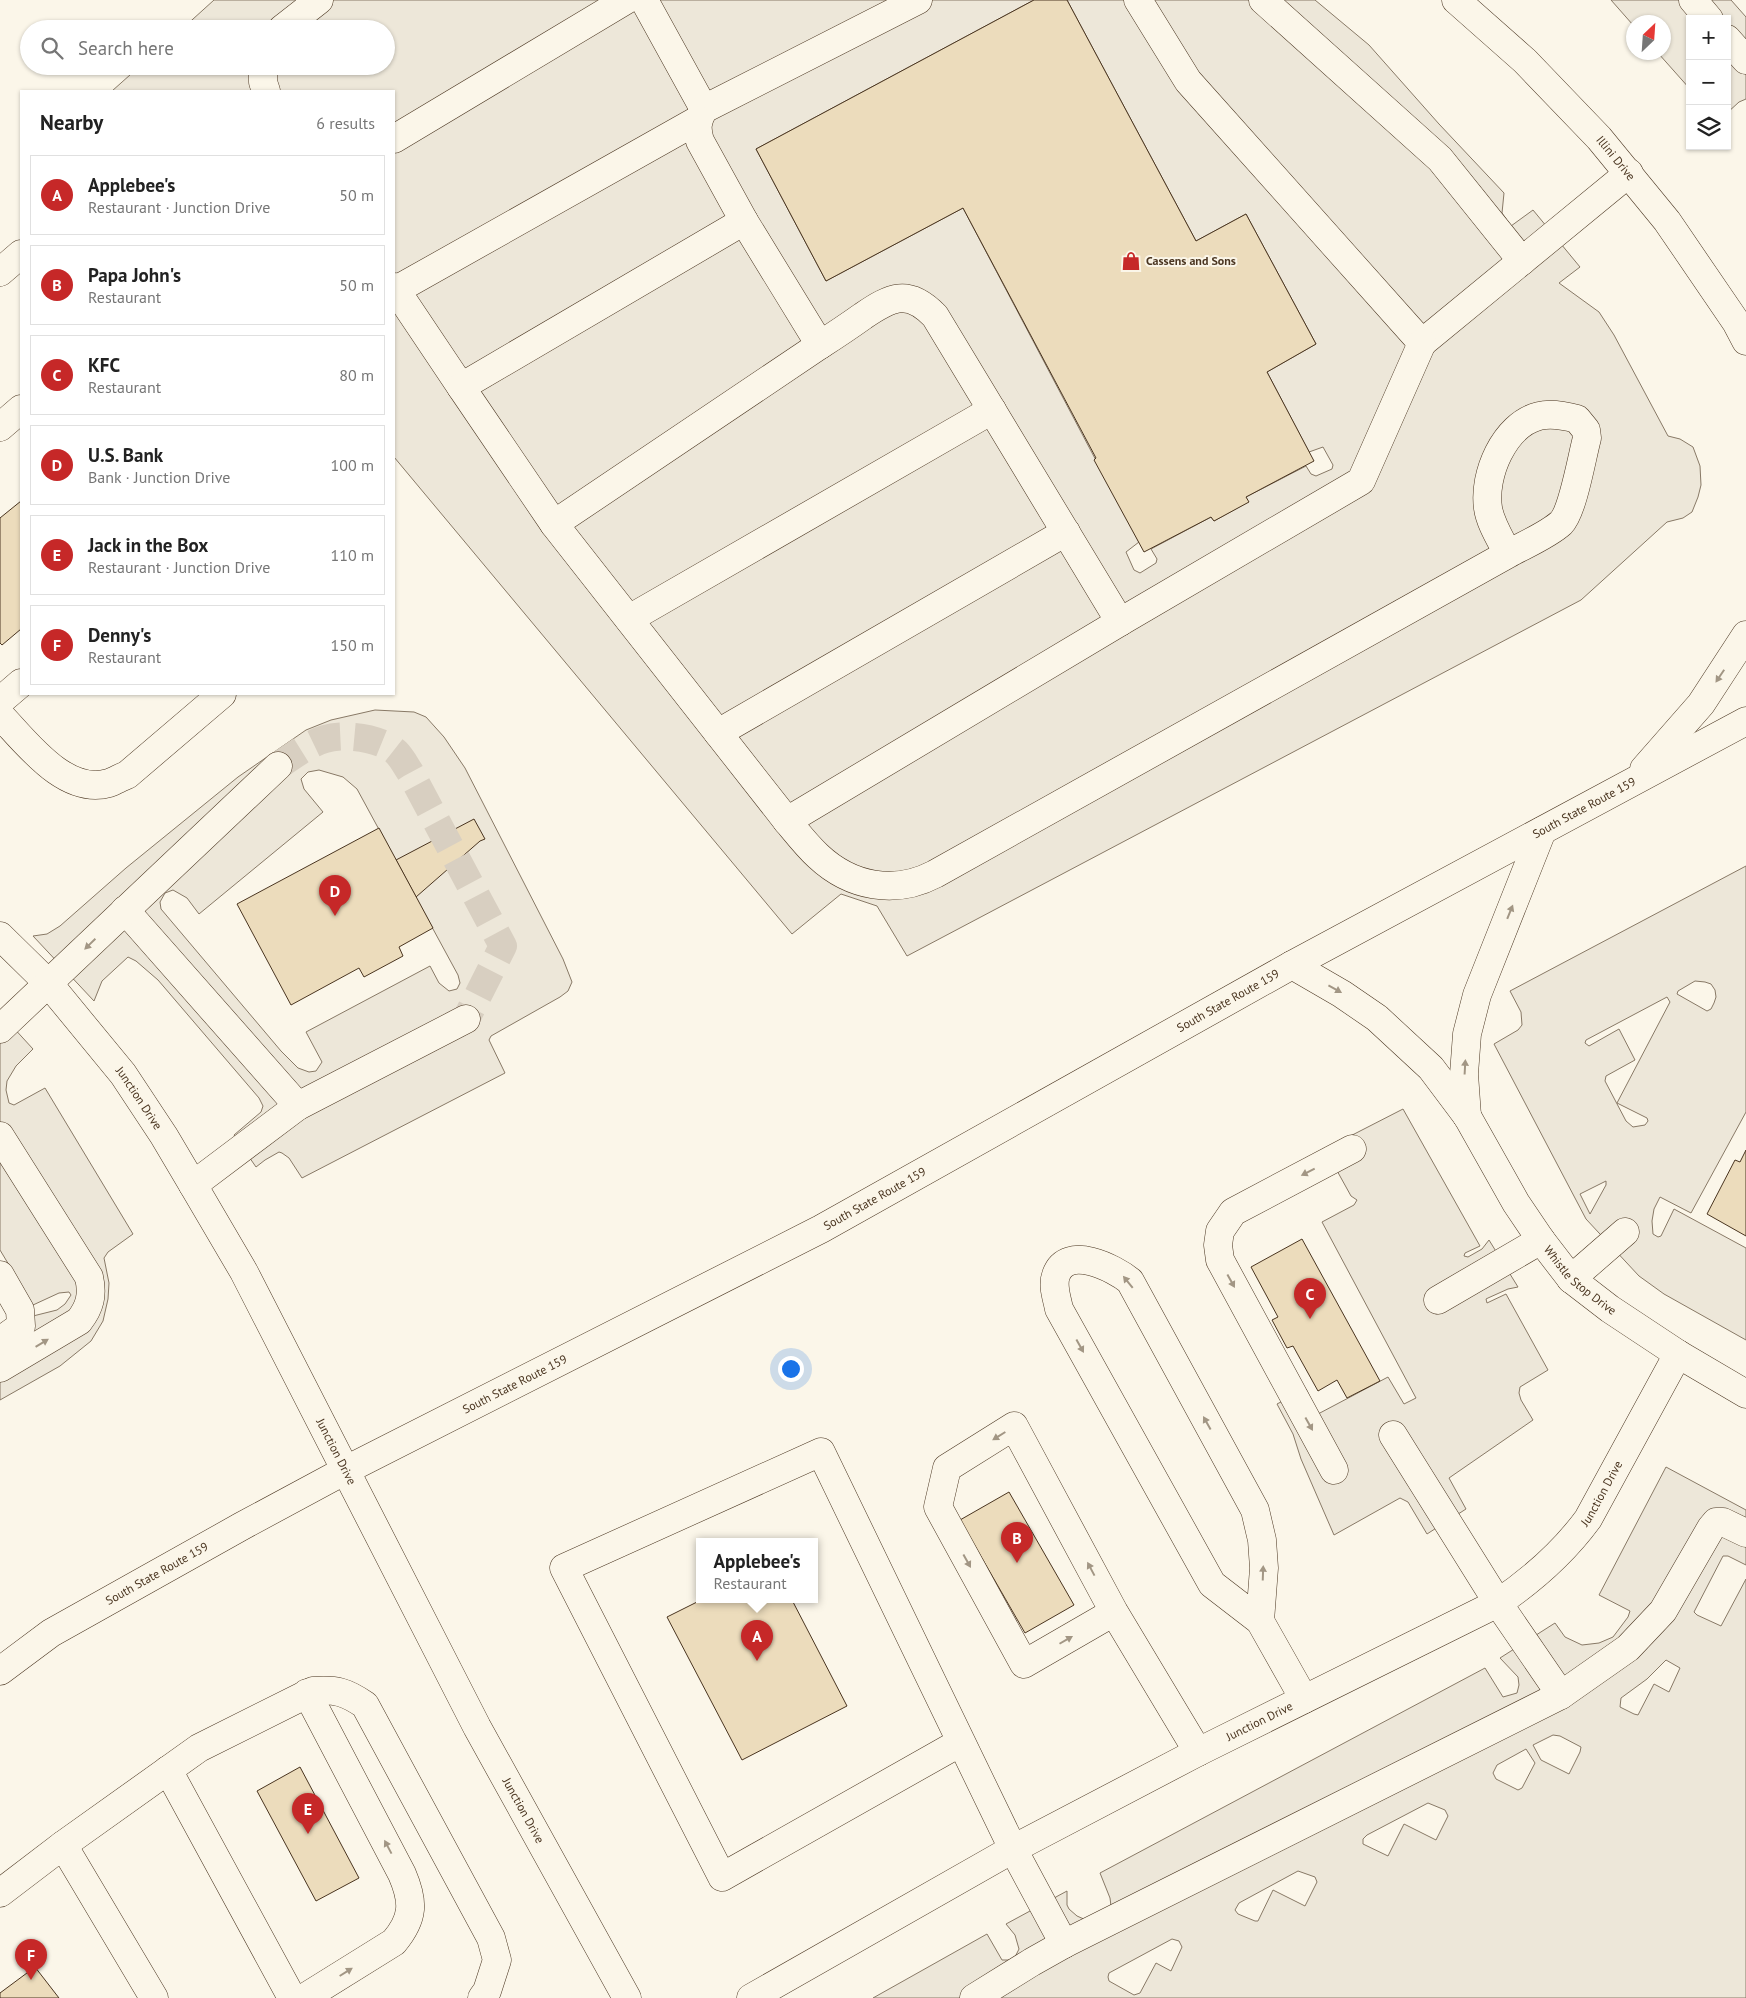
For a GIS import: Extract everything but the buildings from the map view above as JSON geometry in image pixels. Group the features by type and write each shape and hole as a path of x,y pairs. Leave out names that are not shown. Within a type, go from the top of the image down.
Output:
{"main road":[{"path":"293,20 319,0"},
{"path":"395,138 626,0"},
{"path":"644,0 701,114 696,131 700,141 744,221 820,345"},
{"path":"918,0 701,114 395,289 554,524 787,821 818,856 850,878 866,884 896,887 924,880 1508,554 1555,527 1565,518 1570,506 1587,438 1583,424 1577,419 1541,415 1531,419 1514,432 1502,448 1492,473 1488,510 1508,554"},
{"path":"1138,0 1188,81 1422,343"},
{"path":"1263,0 1440,160 1522,261"},
{"name":"Illini Drive","path":"1456,0 1525,61 1599,138 1629,173 1667,221 1736,322 1746,341"},
{"path":"1693,0 1706,15"},
{"path":"1731,43 1746,60"},
{"path":"263,75 266,90"},
{"path":"787,821 1120,622 1361,481 1422,343 1629,173"},
{"path":"461,387 744,221"},
{"path":"0,272 20,255"},
{"path":"554,524 885,302 898,298 912,299 925,306 935,316 1120,622"},
{"path":"0,427 20,410"},
{"path":"629,619 992,410"},
{"path":"718,733 1066,532"},
{"path":"1633,781 1701,704 1746,636"},
{"path":"0,701 20,684"},
{"path":"0,715 47,765 67,777 87,784 108,783 127,774 221,695"},
{"name":"South State Route 159","path":"0,1670 51,1633 242,1526 346,1470 821,1229 1292,966 1746,721"},
{"path":"0,1029 278,766"},
{"name":"Whistle Stop Drive","path":"1467,1116 1464,1074 1467,1034 1477,995 1542,831"},
{"path":"126,910 298,1106"},
{"name":"Junction Drive","path":"0,936 49,984 123,1074 164,1136 193,1185 244,1272 477,1727 627,1998"},
{"name":"Whistle Stop Drive","path":"1292,966 1342,994 1377,1018 1431,1068 1467,1116 1516,1203 1541,1240 1572,1279 1610,1309 1678,1354 1746,1394"},
{"path":"193,1185 298,1106 466,1018"},
{"path":"0,1136 89,1277 92,1288 87,1310 79,1321 0,1368"},
{"path":"1334,1470 1220,1260 1218,1245 1220,1230 1233,1212 1352,1149"},
{"path":"1572,1279 1625,1232"},
{"path":"1438,1300 1541,1240"},
{"path":"1260,1621 1264,1568 1262,1540 1254,1510 1130,1281 1105,1264 1087,1260 1068,1262 1060,1269 1056,1276 1055,1291 1059,1309 1212,1584 1260,1621 1304,1700"},
{"path":"0,1274 20,1310 21,1326 0,1341"},
{"name":"Junction Drive","path":"750,1998 1013,1849 1198,1752 1498,1603 1524,1586 1574,1538 1588,1519 1678,1354"},
{"path":"1114,1612 1024,1664 938,1507 947,1468 1014,1426 1114,1612 1198,1752"},
{"path":"1393,1435 1498,1603 1561,1695"},
{"path":"961,1742 722,1877 564,1568 821,1452 1013,1849 1064,1944"},
{"path":"974,1998 1064,1944 1561,1695 1628,1648 1663,1611 1710,1528 1716,1522 1723,1522 1746,1533"},
{"path":"0,1893 63,1844 199,1748 313,1690 329,1690 349,1694 365,1705 491,1938 497,1960 482,1998"},
{"path":"304,1998 394,1942 404,1930 410,1915 410,1894 402,1874 307,1693"},
{"path":"168,1770 292,1998"},
{"path":"63,1844 154,1998"}],"shaded area":[{"path":"214,0 1034,0 756,149 826,281 963,208 1139,542 1126,552 1134,570 1140,573 1156,563 1157,559 1151,549 1211,517 1214,521 1248,502 1246,497 1306,466 1311,474 1316,476 1332,469 1333,465 1323,447 1309,452 1267,372 1316,344 1246,214 1196,241 1067,0 1315,0 1369,45 1439,124 1504,193 1502,213 1511,226 1533,210 1580,267 1559,283 1599,312 1614,335 1668,436 1680,439 1693,447 1700,466 1701,485 1698,497 1692,512 1683,518 1667,522 1581,600 907,956 877,906 841,894 792,934 395,458 395,90 113,90 130,75 395,75 395,20 192,20"},
{"path":"1611,0 1731,0 1746,17 1746,99 1739,102 1731,109 1731,15 1686,15 1686,84 1664,60 1671,60 1671,15 1626,15 1626,17"},
{"path":"375,710 414,712 426,717 444,737 465,768 563,959 572,982 568,991 560,997 491,1036 489,1040 505,1073 302,1178 289,1158 279,1152 256,1167 234,1135 261,1112 263,1106 259,1098 158,980 136,961 128,957 102,981 94,1001 33,936 47,934 60,926 126,868 238,777 306,730 331,720","holes":["319,770 343,777 357,789 458,975 460,983 457,989 449,991 439,983 430,966 306,1032 322,1062 316,1071 309,1072 298,1068 281,1051 161,909 160,902 165,893 173,890 187,898 199,914 323,812 304,789 301,779 308,772"]},
{"path":"1746,866 1746,1112 1691,1213 1660,1197 1654,1209 1652,1221 1653,1234 1658,1237 1661,1236 1674,1209 1746,1248 1746,1340 1664,1294 1639,1276 1586,1219 1494,1044 1518,1030 1522,1025 1521,1012 1510,991","holes":["1695,981 1711,984 1715,990 1716,997 1714,1003 1711,1009 1707,1011 1677,994 1678,991","1667,997 1670,1002 1617,1103 1647,1118 1648,1121 1645,1125 1633,1127 1626,1121 1605,1081 1606,1076 1635,1060 1619,1029 1589,1046 1585,1043 1586,1040","1606,1181 1606,1185 1590,1214 1580,1194"]},
{"path":"0,1013 33,1049 16,1066 7,1081 6,1090 9,1103 14,1105 45,1088 133,1234 108,1252 104,1258 109,1283 108,1299 103,1321 91,1341 60,1366 0,1400 0,1333 29,1317 57,1310 65,1304 71,1295 69,1292 59,1293 33,1305 0,1250"},
{"path":"1403,1109 1480,1246 1465,1253 1464,1256 1468,1257 1482,1249 1489,1240 1518,1287 1508,1289 1486,1299 1487,1303 1506,1294 1548,1370 1520,1387 1521,1400 1533,1420 1449,1478 1466,1509 1427,1534 1408,1502 1400,1498 1334,1535 1301,1459 1293,1434 1277,1404 1306,1389 1318,1414 1388,1377 1404,1404 1416,1398 1322,1222 1354,1205 1357,1200 1351,1196 1325,1149"},
{"path":"1666,1467 1746,1510 1746,1565 1728,1556 1723,1556 1694,1612 1721,1626 1746,1579 1746,1998 873,1998 987,1934 1002,1960 1010,1960 1015,1957 1019,1949 1015,1935 1006,1924 1067,1891 1067,1905 1069,1909 1077,1916 1086,1920 1111,1906 1110,1898 1100,1873 1485,1668 1503,1697 1517,1693 1518,1677 1500,1658 1555,1623 1565,1637 1582,1645 1599,1643 1613,1637 1628,1617 1630,1611 1599,1595","holes":["1666,1660 1680,1668 1669,1692 1654,1684 1638,1715 1620,1707 1621,1698 1647,1679","1553,1735 1560,1736 1581,1747 1569,1774 1541,1760 1533,1745","1526,1749 1535,1763 1522,1788 1518,1790 1496,1779 1493,1773 1497,1765","1428,1803 1445,1810 1448,1816 1436,1840 1404,1824 1388,1856 1363,1844 1363,1839 1367,1835","1298,1871 1315,1877 1317,1882 1305,1906 1273,1890 1258,1921 1238,1914 1235,1910 1239,1903","1172,1939 1179,1941 1182,1947 1171,1971 1156,1963 1140,1993 1134,1995 1109,1981 1109,1973"]}],"tunnel":[{"path":"278,766 313,744 333,737 372,740 389,747 400,757 410,772 503,946 466,1019"}],"place":[{"name":"Cassens and Sons","path":"1131,261"},
{"name":"U.S. Bank","path":"335,916"},
{"name":"KFC","path":"1310,1319"},
{"name":"Papa John's","path":"1017,1563"},
{"name":"Applebee's","path":"757,1661"},
{"name":"Jack in the Box","path":"308,1834"},
{"name":"Denny's","path":"31,1980"}]}
